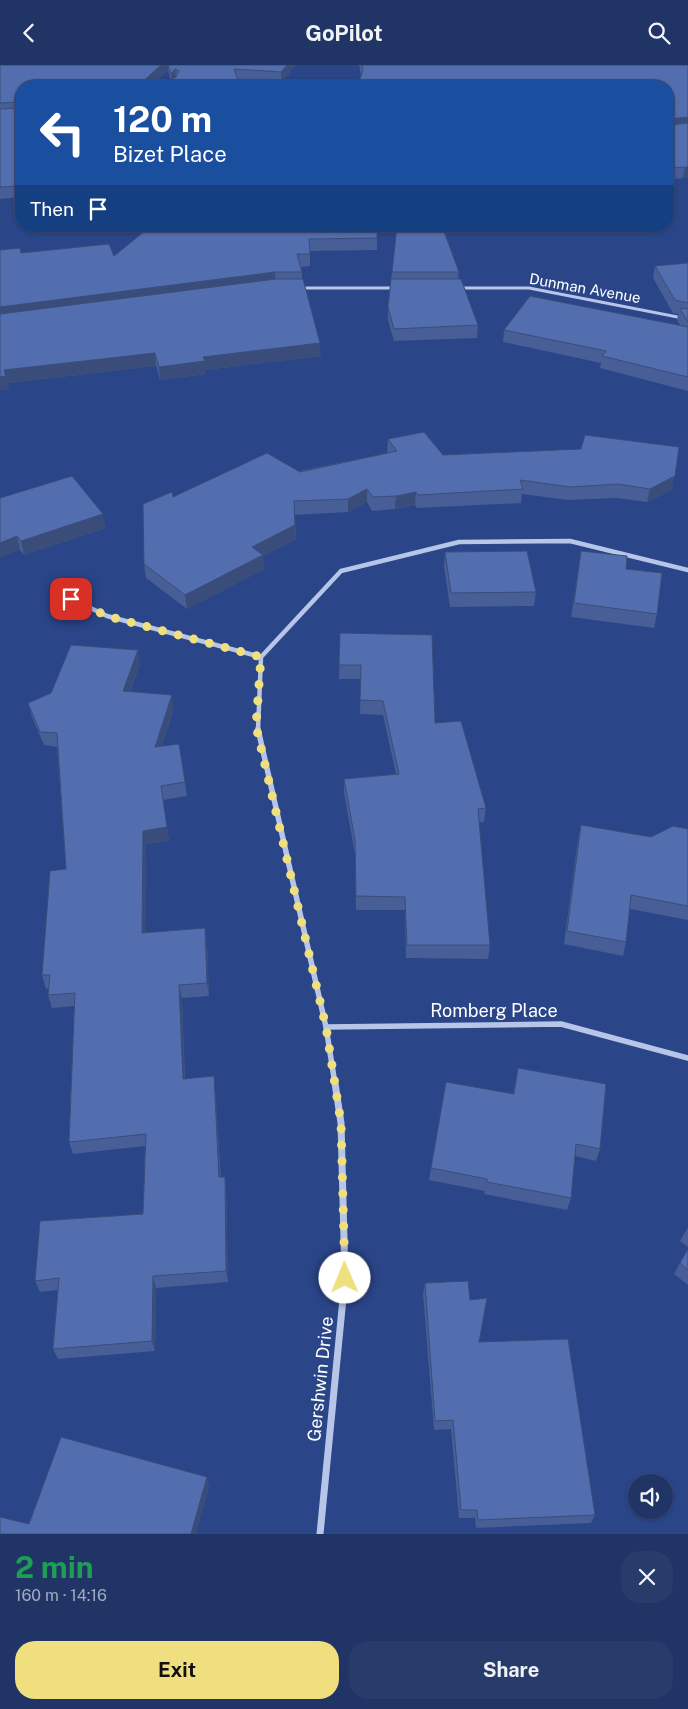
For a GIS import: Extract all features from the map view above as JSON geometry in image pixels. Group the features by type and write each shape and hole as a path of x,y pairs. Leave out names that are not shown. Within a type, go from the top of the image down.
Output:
{"street":[{"path":"295,288 402,288"},
{"name":"Dunman Avenue","path":"451,288 529,288 688,319"},
{"path":"53,591 107,616 261,657 341,571 459,542 570,541 688,571"},
{"name":"Gershwin Drive","path":"261,657 256,726 326,1027 341,1123 345,1278 320,1534"},
{"name":"Romberg Place","path":"326,1027 561,1023 688,1058"}],"building":[{"path":"0,65 161,65 145,80 15,80 15,102 0,103"},
{"path":"168,65 287,65 281,72 234,69 238,80 172,80 172,78 175,78 179,71 175,69 171,74"},
{"path":"362,65 688,65 688,117 674,118 674,80 359,80 363,71"},
{"path":"15,108 15,186 0,187 0,109"},
{"path":"688,123 688,167 674,168 674,125"},
{"path":"144,232 377,232 377,238 309,239 310,254 297,254 302,272 275,272 0,307 0,250 20,248 21,253 109,244 114,256"},
{"path":"396,232 444,232 459,272 392,272"},
{"path":"688,263 688,303 675,300 655,266"},
{"path":"276,279 303,279 320,343 203,357 205,361 159,367 155,353 4,370 6,376 0,377 0,314"},
{"path":"391,279 461,279 478,325 394,329 388,307"},
{"path":"530,296 688,327 688,377 602,356 606,351 504,330"},
{"path":"680,308 688,309 688,322"},
{"path":"424,432 443,455 581,449 585,435 679,447 675,476 650,489 618,484 570,487 520,480 523,489 418,495 416,492 396,496 373,497 367,489 348,499 294,501 295,525 252,547 263,555 185,595 144,564 143,504 172,492 173,497 267,453 300,472 397,451 388,439"},
{"path":"72,476 103,514 21,541 17,536 0,543 0,498"},
{"path":"527,551 536,592 451,593 445,552"},
{"path":"581,551 627,556 626,569 662,573 657,614 574,603"},
{"path":"340,633 432,635 435,723 461,721 486,808 478,809 490,945 407,945 405,897 356,896 355,840 344,779 399,774 383,701 360,700 361,665 339,665"},
{"path":"71,645 138,650 123,691 172,695 155,747 179,744 185,782 161,786 167,827 143,831 142,933 205,928 207,983 179,985 183,1079 214,1076 219,1177 225,1177 226,1271 153,1276 152,1341 53,1349 59,1278 35,1281 40,1221 143,1214 146,1134 69,1142 75,993 48,995 50,975 42,975 50,871 66,869 57,733 40,732 28,703 51,693"},
{"path":"581,825 651,837 673,826 688,829 688,906 631,895 626,942 567,931"},
{"path":"518,1068 606,1084 600,1149 576,1144 571,1198 487,1182 487,1179 431,1168 446,1082 514,1094"},
{"path":"688,1249 688,1270 680,1263"},
{"path":"468,1281 470,1300 487,1298 479,1342 568,1339 595,1515 478,1520 477,1510 461,1510 453,1420 435,1421 425,1283"},
{"path":"61,1437 207,1477 191,1534 0,1534 0,1517 29,1524"}],"route":[{"path":"71,599 107,616 261,657 256,726 326,1027 341,1123 345,1278"}]}
